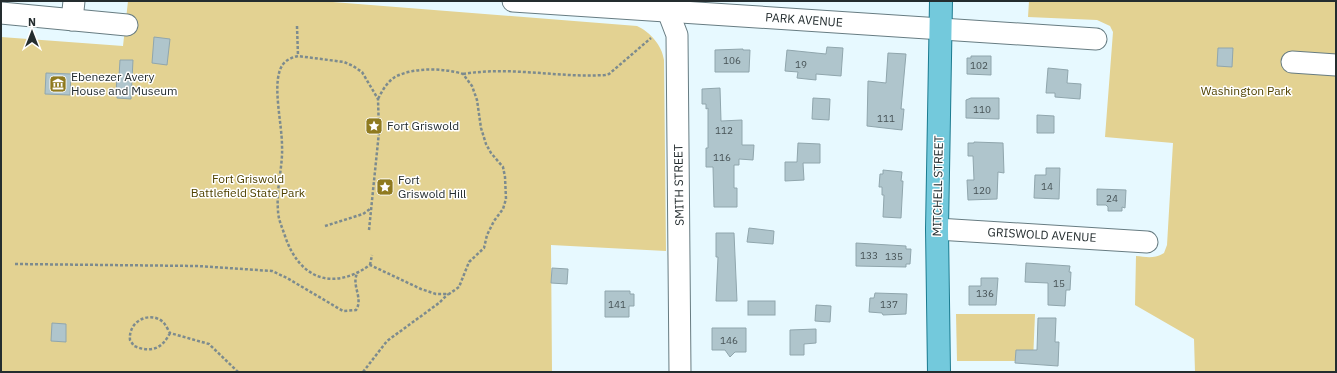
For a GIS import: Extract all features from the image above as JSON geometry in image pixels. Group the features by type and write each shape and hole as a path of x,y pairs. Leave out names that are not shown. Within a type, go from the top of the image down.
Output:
{"main road":[{"name":"MITCHELL STREET","path":"939,372 937,229 940,1"}],"street":[{"name":"PARK AVENUE","path":"513,1 666,6 940,29 1096,39"},
{"name":"SMITH STREET","path":"666,6 677,35 680,372"},
{"path":"1,13 73,11 127,25"},
{"path":"1292,62 1336,65"},
{"name":"GRISWOLD AVENUE","path":"937,229 1147,242"}],"path":[{"path":"297,26 298,56"},
{"path":"378,99 386,85 395,78 410,73 437,70 463,74 486,70 505,70 605,75 609,74 651,38"},
{"path":"369,230 379,132 378,99 362,72 353,66 344,62 298,56 292,57 283,64 278,81 282,144 278,196 279,220 290,251 315,277 325,279 342,279 358,272 370,265 372,255"},
{"path":"363,372 387,341 440,303 459,287 470,262 484,248 487,235 494,221 503,209 506,199 503,167 491,153 486,144 481,128 477,100 472,86 463,74"},
{"path":"326,226 363,214 370,209"},
{"path":"15,264 198,266 272,271 293,281 343,311 348,312 356,310 358,305 355,280 358,272"},
{"path":"370,265 421,289 436,294 449,294"},
{"path":"170,333 166,342 160,347 152,350 134,346 130,340 130,328 134,324 146,318 156,319 163,322 170,333 209,344 238,372"}],"green space":[{"name":"Fort Griswold Battlefield State Park","path":"128,1 320,1 637,26 651,35 655,40 661,49 664,60 666,251 551,245 552,372 1,372 1,37 123,46"},
{"name":"Washington Park","path":"1029,1 1336,1 1336,372 1195,372 1194,339 1135,305 1136,256 1157,256 1164,253 1167,245 1173,143 1105,137 1113,32 1110,26 1097,20 1028,17"},
{"path":"956,314 1035,314 1033,361 957,361"}],"building":[{"path":"154,37 170,39 167,65 152,63"},
{"path":"827,47 843,48 841,76 816,74 816,80 797,78 798,72 785,71 787,50 826,54"},
{"path":"1218,48 1233,48 1232,67 1217,66"},
{"path":"715,50 750,50 749,72 715,72"},
{"path":"888,53 906,54 901,109 904,109 902,130 867,126 868,81 886,83"},
{"path":"971,56 991,56 991,75 967,74 967,58 971,58"},
{"path":"120,60 133,60 131,99 117,98 117,76 119,76"},
{"path":"1048,68 1068,70 1067,83 1081,84 1080,99 1055,97 1055,93 1046,93"},
{"name":"Ebenezer Avery House and Museum","path":"46,73 71,74 70,95 45,94"},
{"path":"720,88 721,121 742,120 742,145 754,145 753,160 739,159 739,165 734,165 734,188 737,188 737,207 714,207 713,167 706,167 706,148 708,148 708,108 706,109 706,104 702,104 702,89"},
{"path":"813,98 830,99 829,120 812,119"},
{"path":"971,98 999,98 999,119 966,118 966,100"},
{"path":"1037,115 1054,116 1054,133 1037,133"},
{"path":"798,143 820,144 820,163 803,163 804,180 785,181 785,162 797,162"},
{"path":"968,143 1003,143 1004,173 998,172 997,199 968,200 967,180 974,180 973,156 968,156"},
{"path":"1046,168 1060,168 1059,199 1034,198 1035,175 1046,175"},
{"path":"883,170 902,172 901,218 883,217 884,195 882,195 882,187 879,187 880,174 883,174"},
{"path":"1097,189 1126,190 1125,208 1122,207 1122,211 1108,211 1108,207 1106,205 1097,205"},
{"path":"749,228 774,231 773,244 747,242"},
{"path":"716,233 734,233 737,301 716,301 718,257 716,257"},
{"path":"856,243 906,246 906,249 911,249 910,264 906,264 906,267 856,266"},
{"path":"1026,263 1070,266 1070,290 1066,290 1065,306 1048,305 1048,283 1025,282"},
{"path":"552,268 568,269 567,284 551,283"},
{"path":"981,278 998,278 996,305 969,305 969,286 981,286"},
{"path":"605,291 630,291 630,294 634,294 634,306 629,306 629,317 605,317"},
{"path":"875,293 907,294 906,314 883,315 882,313 869,312 870,298 874,298"},
{"path":"748,301 775,301 775,315 748,315"},
{"path":"816,305 831,306 830,322 815,321"},
{"path":"1038,318 1056,318 1055,342 1059,342 1058,366 1015,363 1016,350 1037,350"},
{"path":"52,323 66,324 66,342 51,341"},
{"path":"712,328 746,328 746,352 735,352 730,357 725,350 712,350"},
{"path":"816,329 816,343 804,344 804,355 790,355 790,330"}],"place":[{"name":"Ebenezer Avery House and Museum","path":"58,84"},
{"name":"Fort Griswold","path":"374,126"},
{"name":"Fort Griswold Hill","path":"385,187"}]}
